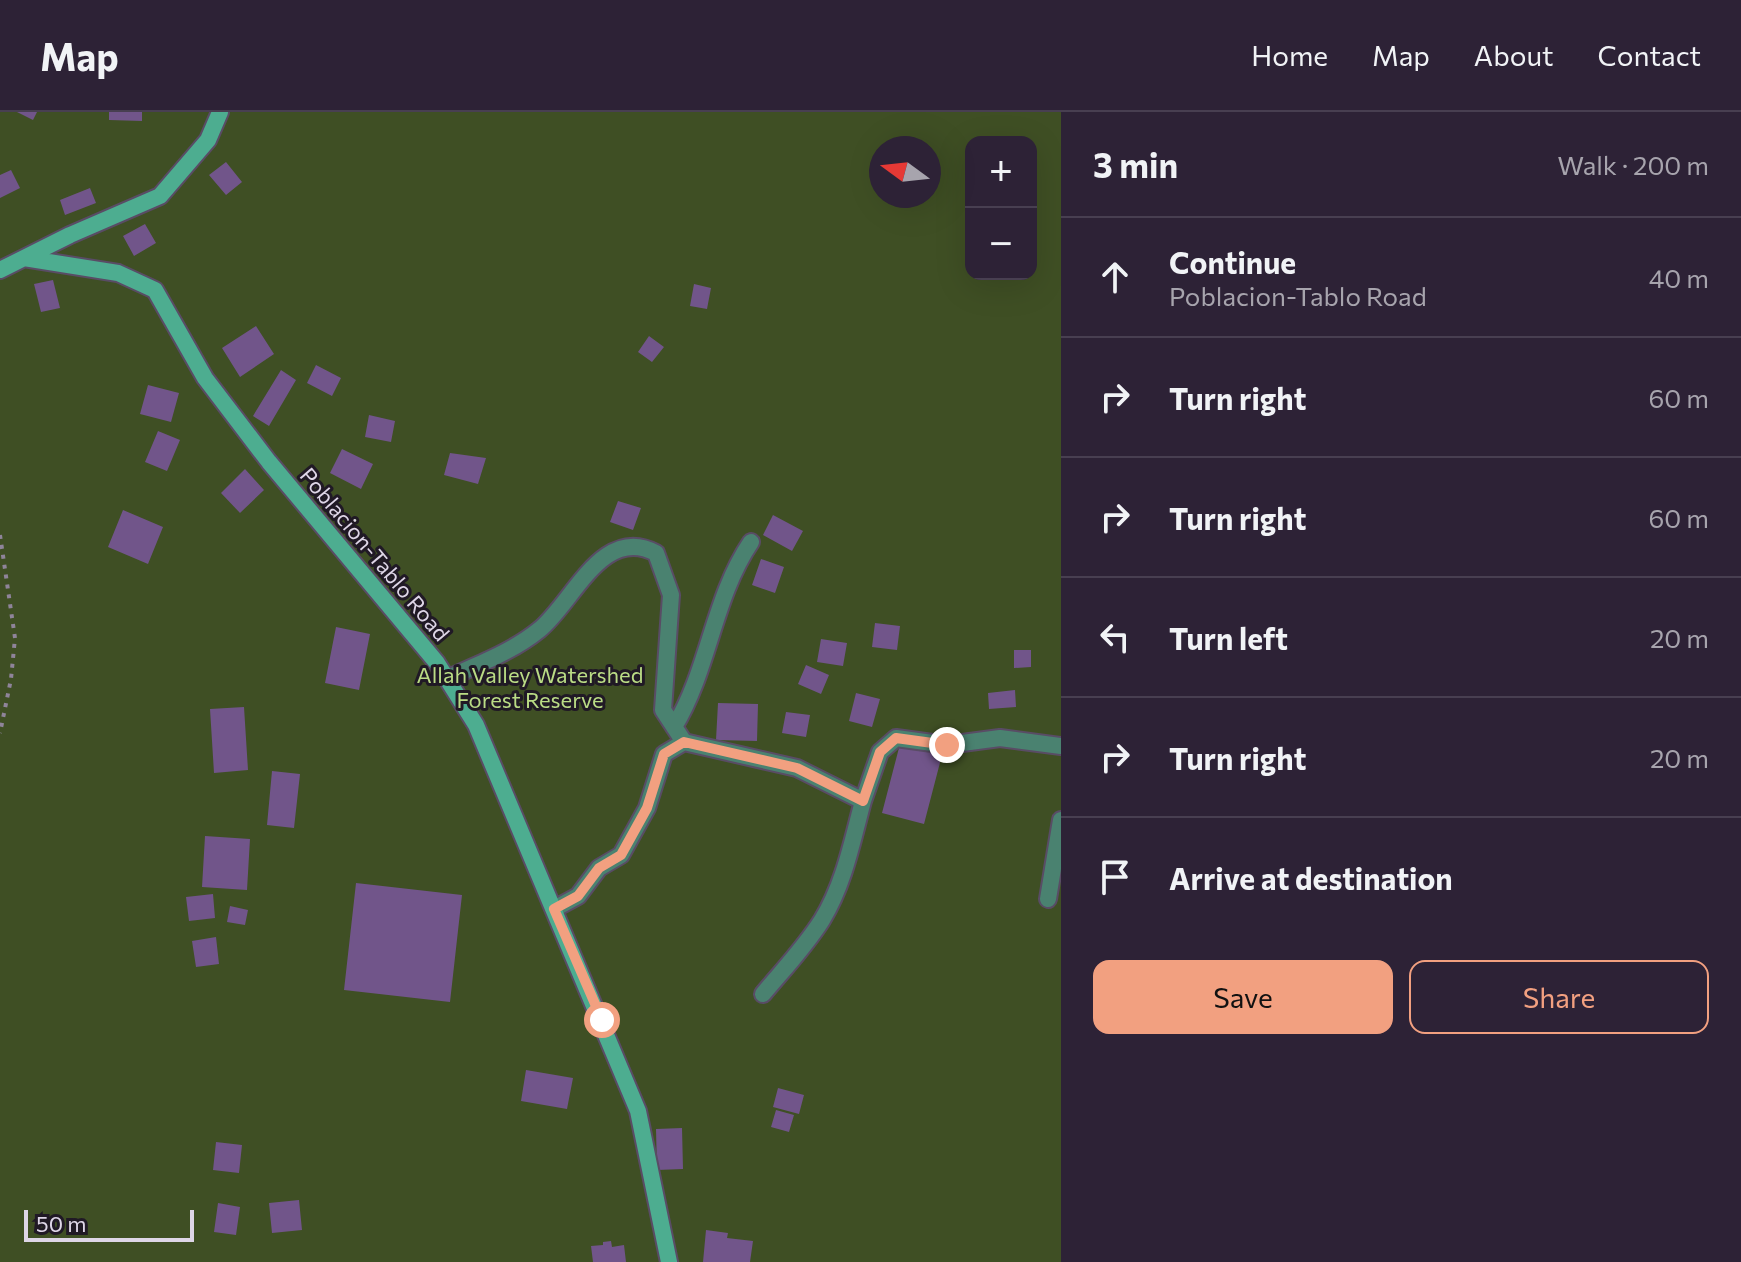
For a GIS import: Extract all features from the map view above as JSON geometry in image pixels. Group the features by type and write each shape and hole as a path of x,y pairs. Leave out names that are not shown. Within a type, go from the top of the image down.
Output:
{"street":[{"path":"0,270 160,196 208,140 220,112"},
{"name":"Poblacion-Tablo Road","path":"24,258 118,273 155,290 205,378 269,462 437,663 476,725 638,1111 669,1262"},
{"path":"674,727 690,701 735,565 751,542"},
{"path":"447,679 504,653 541,629 601,559 622,549 642,546 656,553 671,595 663,710 684,742 797,768 863,801"},
{"path":"763,994 807,943 823,918 846,867 863,801 880,752 896,738 947,745 1000,738 1061,746"},
{"path":"554,909 578,896 599,868 621,855 647,808 664,754 684,742"},
{"path":"1048,899 1061,820"}],"path":[{"path":"0,535 15,638 11,679 0,733"}],"green space":[{"name":"Allah Valley Watershed Forest Reserve","path":"0,112 1061,112 1061,1262 0,1262"}],"building":[{"path":"17,112 37,112 33,120"},
{"path":"109,112 142,112 142,121 109,120"},
{"path":"226,162 242,182 226,195 209,175"},
{"path":"11,170 20,188 0,198 0,175"},
{"path":"90,188 96,203 65,215 60,200"},
{"path":"145,224 156,243 134,256 123,236"},
{"path":"53,280 60,308 41,312 34,284"},
{"path":"694,284 711,288 707,309 690,306"},
{"path":"256,326 274,354 240,377 222,348"},
{"path":"649,336 664,347 652,362 638,352"},
{"path":"316,365 341,378 332,396 307,383"},
{"path":"281,370 296,380 269,426 253,416"},
{"path":"148,385 179,393 171,422 140,414"},
{"path":"369,415 395,421 391,442 365,437"},
{"path":"158,431 180,440 167,471 145,462"},
{"path":"342,449 373,464 361,489 330,473"},
{"path":"450,453 486,458 478,484 444,475"},
{"path":"245,469 264,490 240,513 221,493"},
{"path":"618,501 641,508 633,530 610,522"},
{"path":"123,510 163,527 148,564 108,547"},
{"path":"773,515 803,531 792,551 763,535"},
{"path":"761,559 784,567 775,593 752,585"},
{"path":"875,623 900,626 897,650 872,647"},
{"path":"336,627 370,634 359,690 325,683"},
{"path":"821,639 847,643 843,666 817,662"},
{"path":"1014,650 1031,650 1031,667 1014,668"},
{"path":"806,665 829,675 821,694 798,684"},
{"path":"1015,690 1016,707 989,709 988,693"},
{"path":"856,693 880,699 872,727 849,721"},
{"path":"718,703 758,704 757,741 716,740"},
{"path":"244,707 248,770 214,773 210,709"},
{"path":"786,712 810,715 806,737 782,733"},
{"path":"900,744 942,755 924,824 882,813"},
{"path":"272,771 300,774 294,828 267,825"},
{"path":"205,836 250,839 247,890 202,887"},
{"path":"356,883 462,895 450,1002 344,990"},
{"path":"213,894 215,918 189,921 186,897"},
{"path":"230,906 248,910 245,925 227,922"},
{"path":"216,937 219,964 196,967 192,941"},
{"path":"526,1070 573,1078 567,1109 521,1101"},
{"path":"778,1088 804,1095 799,1114 773,1107"},
{"path":"776,1110 794,1115 789,1132 771,1127"},
{"path":"682,1128 683,1169 657,1170 656,1129"},
{"path":"216,1142 242,1145 239,1173 213,1170"},
{"path":"299,1200 302,1230 272,1233 269,1203"},
{"path":"218,1203 240,1207 236,1235 214,1232"},
{"path":"706,1230 728,1233 727,1238 753,1241 750,1262 703,1262"},
{"path":"611,1241 612,1247 624,1245 626,1262 593,1262 591,1246"}],"route":[{"path":"602,1020 554,909 578,896 599,868 621,855 647,808 664,754 684,742 797,768 863,801 880,752 896,738 947,745"}]}
